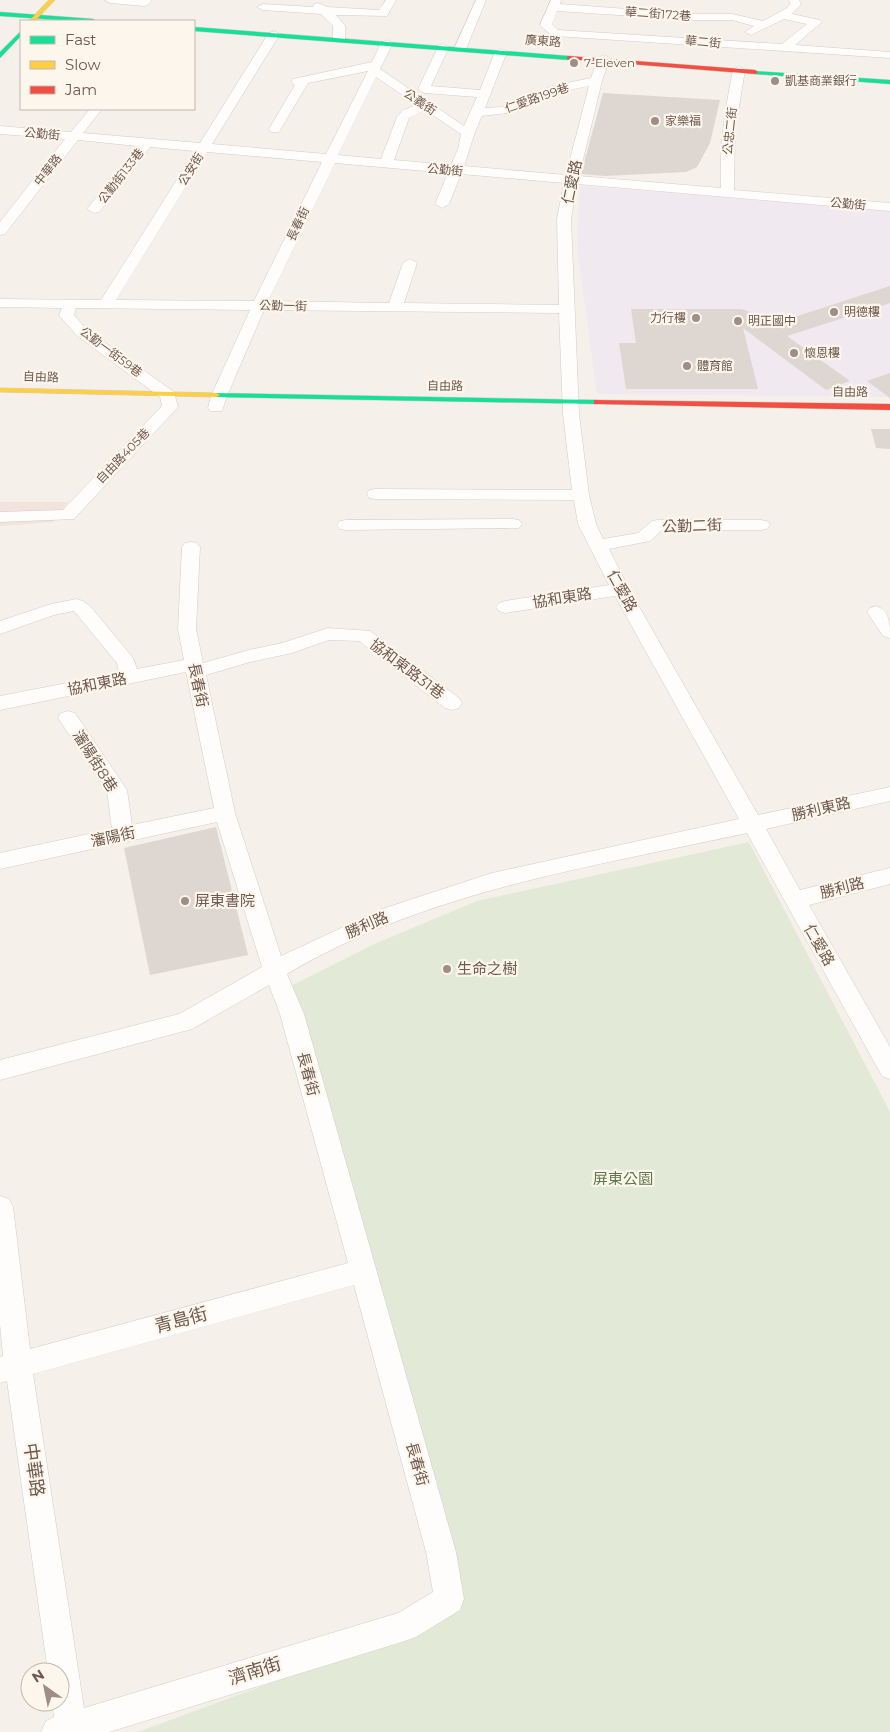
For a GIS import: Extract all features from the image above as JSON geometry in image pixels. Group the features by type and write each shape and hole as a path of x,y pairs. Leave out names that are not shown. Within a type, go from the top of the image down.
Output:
{"street":[{"path":"34,19 52,0"},
{"path":"110,0 144,3 147,0"},
{"path":"314,0 322,11 331,16 339,26 339,39"},
{"path":"338,11 344,0"},
{"path":"263,7 383,14 391,0"},
{"path":"460,48 482,0"},
{"path":"731,60 762,24 791,10 796,4 794,0"},
{"name":"華二街","path":"555,4 546,25 555,33 693,29 731,60 785,48 890,55"},
{"name":"華二街172巷","path":"555,4 693,29 732,17 762,24"},
{"path":"0,14 34,19 64,20"},
{"path":"782,15 816,22 785,48"},
{"name":"廣東路","path":"195,29 604,58 731,60 890,82"},
{"path":"0,56 20,34"},
{"name":"公安街","path":"106,304 274,34"},
{"name":"長春街","path":"217,405 259,306 387,43"},
{"path":"443,47 424,89 484,94"},
{"path":"442,204 464,149 467,133 501,52"},
{"name":"仁愛路","path":"604,58 596,81 571,180 564,219 570,411 587,524 620,589 890,1069"},
{"name":"公忠二街","path":"728,193 727,142 733,106 731,60"},
{"path":"274,130 301,81 374,68"},
{"name":"公義街","path":"374,68 467,133"},
{"name":"仁愛路199巷","path":"477,113 504,110 556,89 596,81"},
{"path":"386,164 403,117 407,113 426,106"},
{"name":"中華路","path":"0,231 95,110"},
{"name":"公勤街","path":"0,130 330,158 456,171 890,207"},
{"name":"公勤街133巷","path":"94,209 147,142"},
{"path":"395,307 410,263"},
{"name":"公勤一街","path":"0,303 566,309"},
{"name":"公勤一街59巷","path":"71,304 66,315 81,332 169,404"},
{"name":"自由路","path":"0,390 169,404 217,405 570,411 736,403 890,406"},
{"name":"自由路405巷","path":"0,517 68,515 169,404"},
{"path":"375,494 582,495"},
{"path":"346,525 513,524"},
{"name":"公勤二街","path":"597,546 644,537 658,525 761,525"},
{"name":"長春街","path":"191,547 187,629 225,813 274,970 292,1014 441,1552 449,1599"},
{"name":"協和東路","path":"505,607 620,589"},
{"path":"0,628 51,610 77,606 84,610 126,662 130,677"},
{"path":"876,612 890,632"},
{"name":"協和東路","path":"0,703 130,677 195,668 285,649 328,634 363,635"},
{"name":"協和東路31巷","path":"363,635 452,703"},
{"name":"瀋陽街8巷","path":"68,718 117,790 123,835"},
{"name":"勝利東路","path":"752,824 890,794"},
{"name":"瀋陽街","path":"0,861 225,813"},
{"name":"勝利路","path":"0,1070 184,1022 206,1012 274,970 364,925 469,888 752,824"},
{"name":"勝利路","path":"794,900 890,876"},
{"name":"中華路","path":"0,1207 9,1367 67,1730"},
{"name":"青島街","path":"9,1367 362,1271"},
{"name":"濟南街","path":"67,1730 405,1626 449,1599"}],"shaded area":[{"name":"明正國中","path":"580,186 890,209 890,397 597,394 577,248"},
{"path":"0,502 68,502 53,522 0,526"}],"green space":[{"name":"屏東公園","path":"749,842 890,1112 890,1732 138,1732 419,1628 458,1602 289,987 372,945 477,901"}],"building":[{"name":"家樂福","path":"603,93 720,100 710,143 697,167 686,172 605,176 581,174"},
{"path":"890,286 890,303 787,336 850,381 826,390 743,328 758,389 626,389 619,343 636,343 631,309 742,309 754,314 770,325"},
{"path":"890,373 890,398 867,381"},
{"path":"871,429 890,429 890,449 876,448"},
{"name":"屏東書院","path":"216,827 248,955 150,975 124,848"}],"traffic: fast":[{"path":"0,14 80,20"},
{"path":"195,29 569,58"},
{"path":"0,56 20,34"},
{"path":"755,72 890,82"},
{"path":"216,395 597,402"}],"traffic: slow":[{"path":"33,20 52,0"},
{"path":"0,390 216,395"}],"traffic: jam":[{"path":"569,58 755,72"},
{"path":"597,402 890,407"}],"place":[{"name":"7-Eleven","path":"574,63"},
{"name":"凱基商業銀行","path":"775,81"},
{"name":"家樂福","path":"655,121"},
{"name":"明德樓","path":"834,312"},
{"name":"力行樓","path":"696,318"},
{"name":"明正國中","path":"738,321"},
{"name":"懷恩樓","path":"794,353"},
{"name":"體育館","path":"687,366"},
{"name":"屏東書院","path":"185,901"},
{"name":"生命之樹","path":"447,969"}]}
